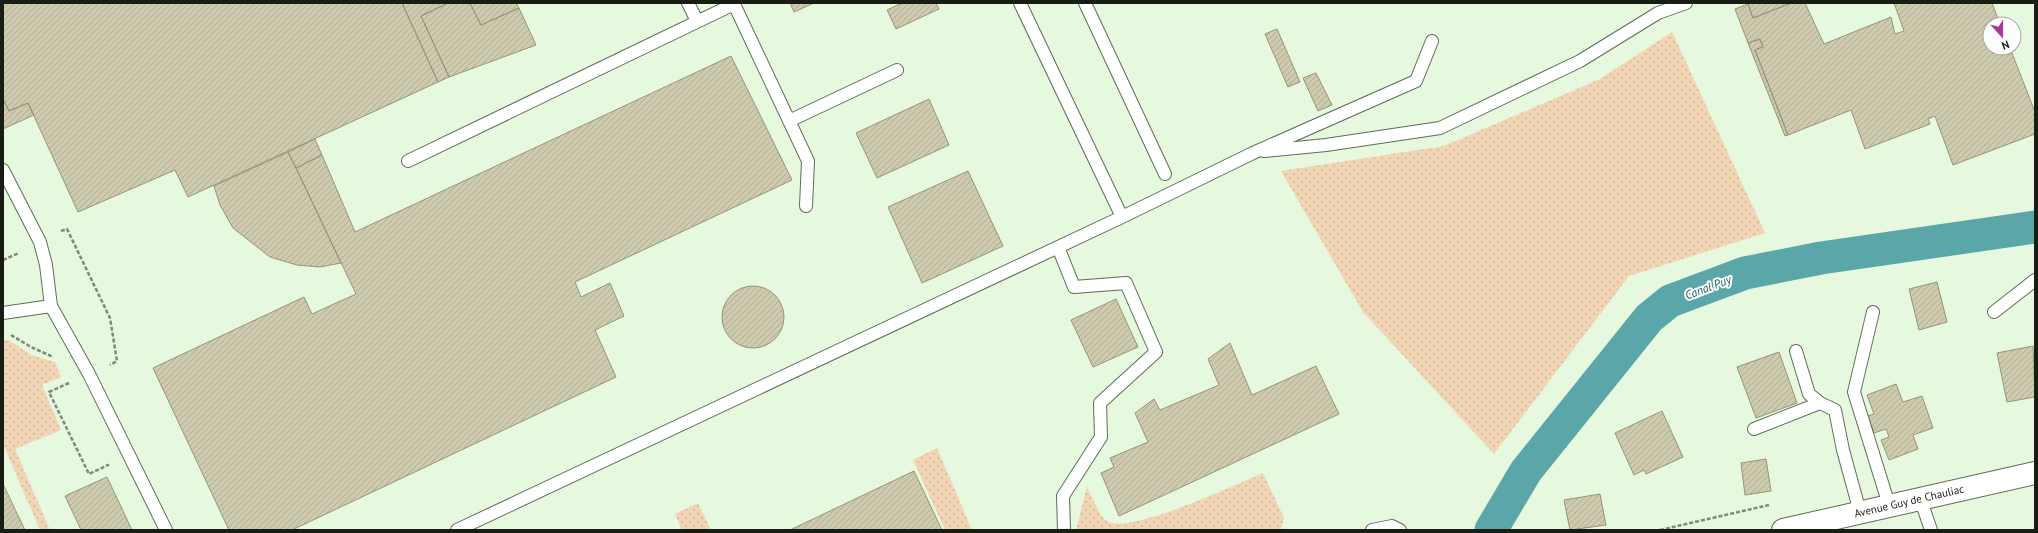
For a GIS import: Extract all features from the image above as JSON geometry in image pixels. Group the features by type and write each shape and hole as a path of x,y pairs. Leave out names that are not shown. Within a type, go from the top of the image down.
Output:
{"street":[{"name":"Avenue Guy de Chauliac","path":"1796,529 1860,512 2035,473"}],"lane":[{"path":"688,3 697,21"},
{"path":"1020,3 1122,218"},
{"path":"1085,3 1164,174"},
{"path":"1253,152 1326,145 1440,128 1580,61 1658,13 1686,3"},
{"path":"408,161 734,4 808,161 806,206"},
{"path":"457,530 1122,218 1253,152 1416,81 1432,41"},
{"path":"789,121 897,70"},
{"path":"3,170 40,242 46,265 51,306 89,374 166,530"},
{"path":"1058,247 1074,286 1126,283 1156,352 1100,403 1101,437 1064,496 1064,530"},
{"path":"1994,312 2035,280"},
{"path":"3,313 51,306"},
{"path":"1873,312 1854,392 1889,506"},
{"path":"1796,351 1809,394 1820,403 1835,410 1843,450 1860,512"},
{"path":"1754,429 1820,403"},
{"path":"1920,498 1931,530"},
{"path":"1372,530 1392,526 1400,530"}],"path":[{"path":"57,233 67,228 110,318 117,361 89,374"},
{"path":"3,260 24,250"},
{"path":"8,335 12,335 31,348 58,359"},
{"path":"68,376 72,382 50,392 89,474 108,465 111,472"}],"shaded area":[{"path":"1672,32 1765,233 1629,276 1494,454 1363,312 1281,171 1444,146 1600,79"},
{"path":"3,340 9,340 31,355 55,362 61,377 42,385 61,430 15,449 50,530 40,530 3,444"},
{"path":"937,448 972,530 945,530 913,460"},
{"path":"1263,473 1284,518 1281,530 1076,530 1087,486 1101,516 1108,522 1121,524 1139,521 1184,506"},
{"path":"698,503 711,530 682,530 675,514"}],"building":[{"path":"3,3 402,3 438,82 188,197 175,170 78,212 28,103 9,111 3,99"},
{"path":"402,3 448,3 421,16 449,77 438,82"},
{"path":"448,3 470,3 481,25 519,8 536,45 449,77 421,16"},
{"path":"470,3 516,3 519,8 481,25"},
{"path":"790,3 814,3 794,12"},
{"path":"902,3 936,3 939,9 896,29 887,10"},
{"path":"1791,3 1753,18 1748,4"},
{"path":"1791,3 1805,3 1824,44 1891,17 1895,34 1904,31 1894,3 1992,3 1997,16 1982,16 1982,56 2013,56 2035,112 2035,134 1953,165 1935,116 1928,119 1930,124 1865,149 1851,110 1788,135 1755,50 1763,47 1760,39 1748,43 1735,9 1748,4 1753,18"},
{"path":"1277,29 1300,82 1288,87 1265,34"},
{"path":"1760,39 1763,47 1755,50 1788,135 1785,136 1748,43"},
{"path":"731,56 792,180 575,282 581,297 610,283 624,316 595,330 616,377 292,530 229,530 153,368 304,297 312,314 356,294 296,168 322,155 355,232"},
{"path":"1316,73 1332,105 1318,111 1303,78"},
{"path":"3,99 9,111 28,103 34,115 3,129"},
{"path":"929,99 949,145 877,178 856,133"},
{"path":"315,139 322,155 296,168 288,152"},
{"path":"288,152 341,263 320,267 297,265 270,257 233,228 220,205 214,186"},
{"path":"968,171 1003,246 922,283 888,207"},
{"path":"1937,282 1947,322 1919,330 1909,289"},
{"path":"747,286 759,286 775,295 782,305 784,317 782,329 775,339 759,348 747,348 736,343 727,334 722,323 722,311 727,300 736,291"},
{"path":"1116,299 1138,347 1093,367 1071,320"},
{"path":"1230,343 1252,395 1316,366 1339,414 1119,516 1101,473 1114,467 1110,458 1148,442 1135,413 1154,399 1160,410 1219,385 1208,359"},
{"path":"2033,346 2035,397 2007,402 1997,353"},
{"path":"1779,352 1797,403 1756,418 1737,367"},
{"path":"1896,384 1903,402 1922,396 1933,428 1913,435 1918,449 1889,460 1881,440 1889,437 1886,429 1874,433 1868,416 1874,414 1867,395"},
{"path":"1662,411 1683,457 1646,474 1644,470 1634,475 1615,433"},
{"path":"1766,459 1771,491 1745,495 1741,463"},
{"path":"914,471 942,530 790,530"},
{"path":"107,477 132,530 81,530 65,496"},
{"path":"3,484 25,530 3,530"},
{"path":"1600,494 1606,525 1570,530 1564,500"}],"waterway":[{"name":"Canal Puy","path":"1491,530 1526,471 1649,318 1670,301 1745,273 1821,258 2035,227"}]}
